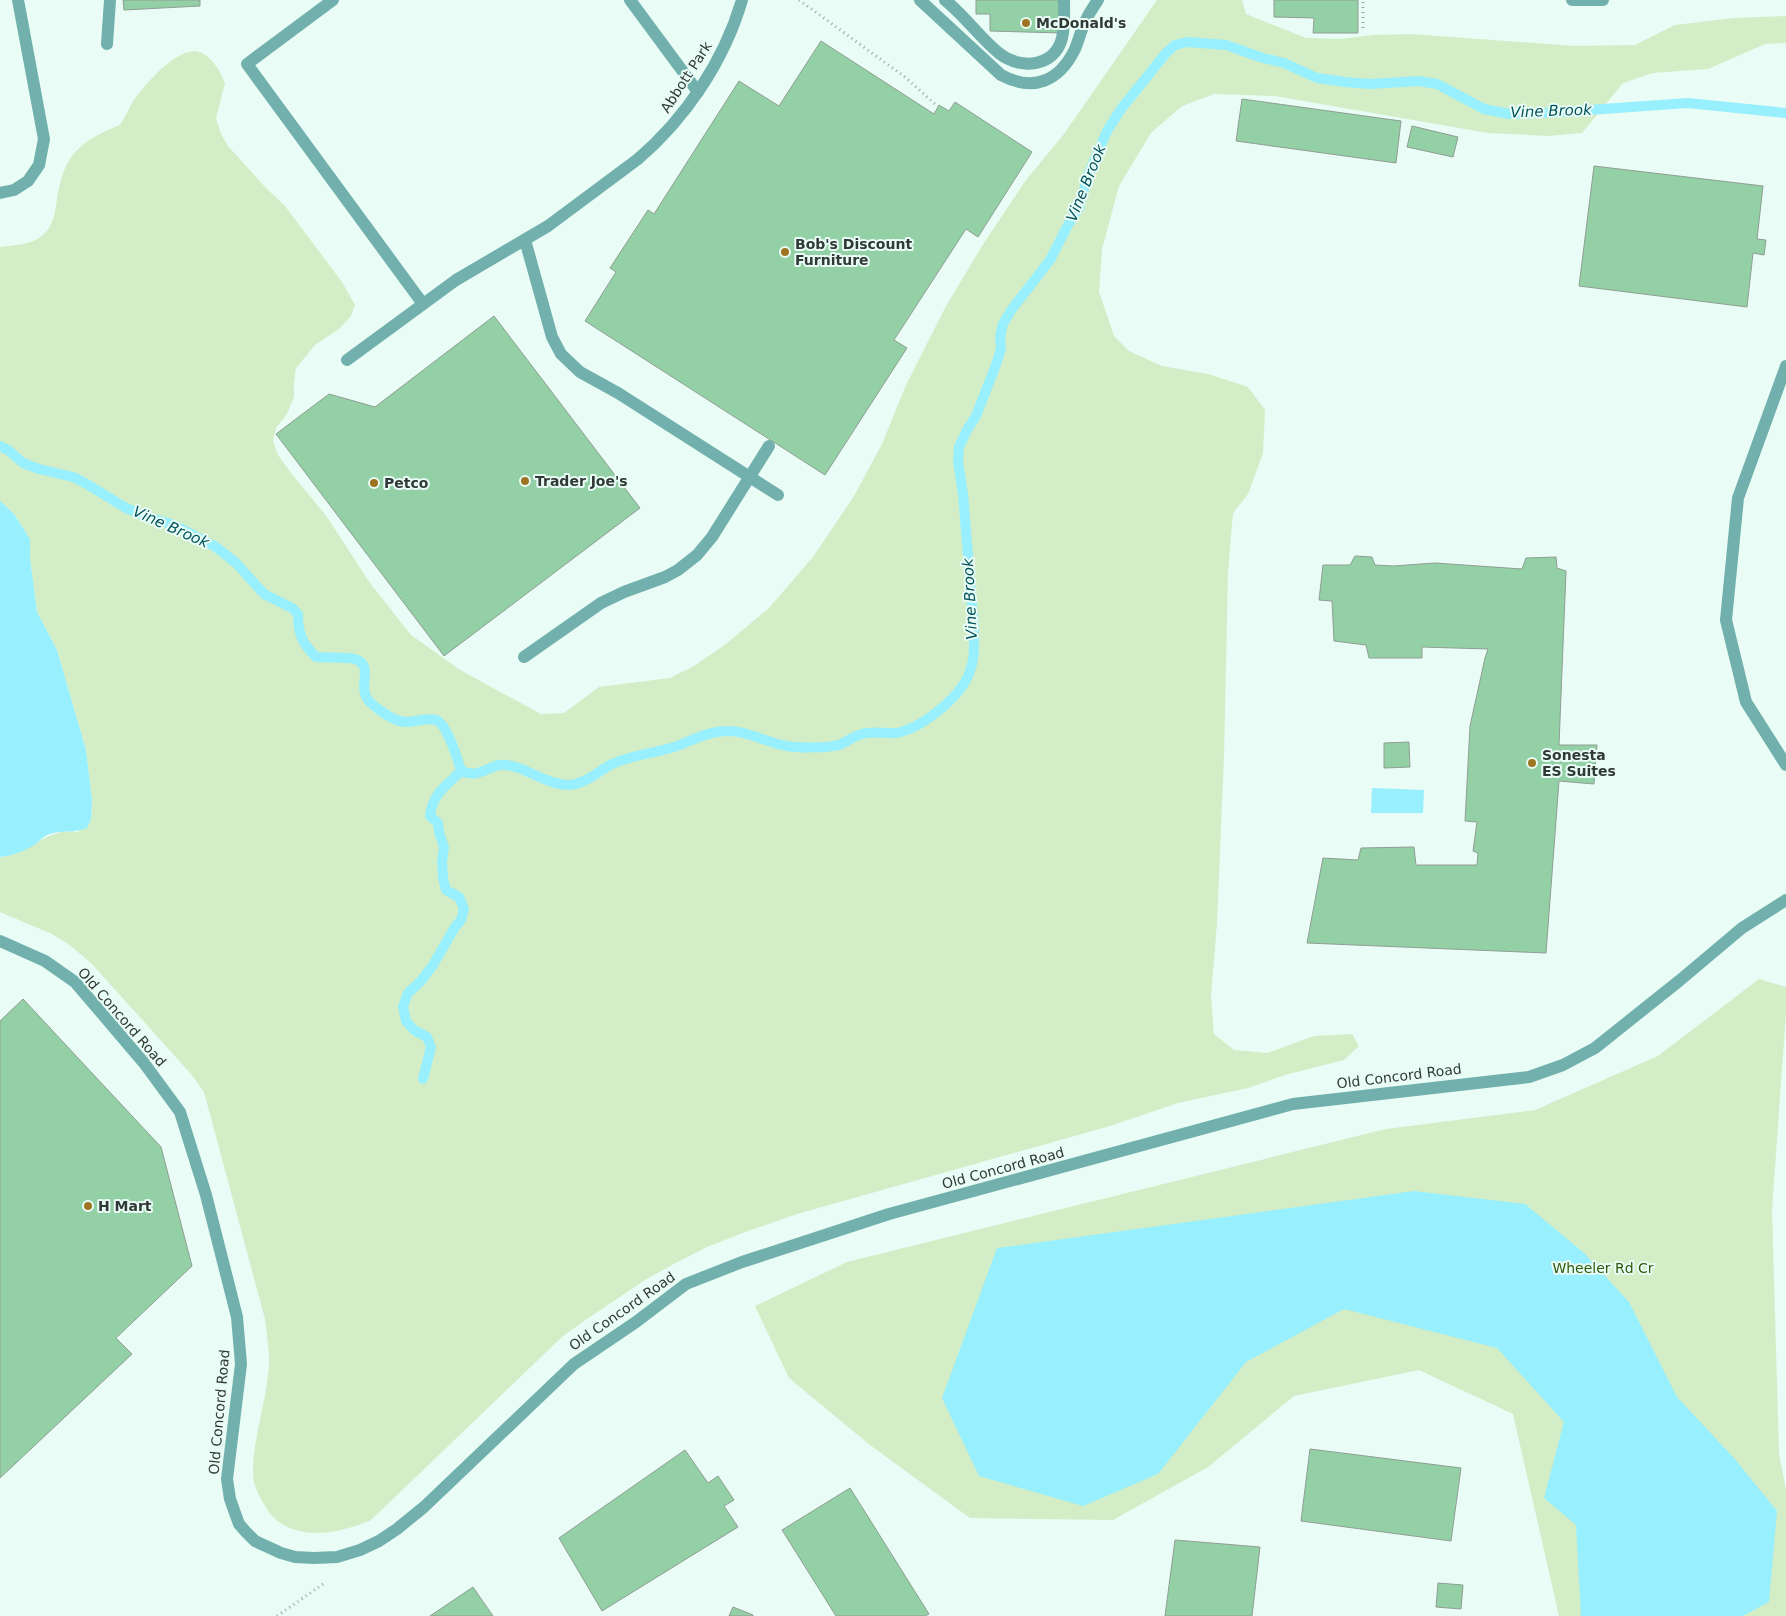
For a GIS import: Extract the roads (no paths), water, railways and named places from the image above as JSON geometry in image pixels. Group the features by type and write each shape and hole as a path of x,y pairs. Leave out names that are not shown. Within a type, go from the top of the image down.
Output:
{"street":[{"path":"0,193 14,190 28,181 39,165 44,139 18,0"},
{"path":"107,44 110,0"},
{"path":"333,0 247,64 423,304"},
{"path":"630,0 698,92"},
{"name":"Abbott Park","path":"347,360 456,280 525,240 568,212 638,159 666,134 698,92 726,44 742,0"},
{"path":"920,0 1001,75 1012,81 1024,83 1048,80 1064,67 1076,47 1085,21 1098,0"},
{"path":"945,0 999,53 1015,62 1034,64 1050,57 1062,40 1064,0"},
{"path":"1572,0 1603,0"},
{"path":"525,240 552,337 566,361 580,372 618,393 778,495"},
{"path":"1786,366 1738,498 1726,620 1746,702 1786,765"},
{"path":"524,657 612,596 665,576 688,563 712,537 769,446"},
{"name":"Old Concord Road","path":"0,941 45,961 75,982 144,1063 180,1112 206,1195 237,1317 241,1364 227,1479 230,1499 240,1524 255,1541 295,1557 314,1558 337,1557 360,1550 397,1529 431,1501 574,1364 636,1322 686,1284 750,1259 889,1214 1293,1104 1530,1076 1563,1065 1595,1048 1742,928 1786,900"}],"water":[{"path":"0,501 14,514 30,539 30,558 37,612 57,650 86,750 92,800 91,819 87,828 77,831 52,833 27,849 0,857"},
{"path":"1372,788 1424,790 1423,813 1371,813"},
{"path":"1414,1191 1525,1204 1584,1253 1629,1302 1677,1397 1734,1458 1777,1511 1769,1602 1743,1616 1581,1616 1576,1525 1544,1498 1564,1422 1497,1348 1344,1309 1246,1362 1158,1474 1083,1506 979,1476 942,1398 997,1248"}],"waterway":[{"name":"Vine Brook","path":"0,446 8,450 23,463 73,477 126,508 174,525 216,547 236,563 264,594 292,608 298,614 302,638 316,657 351,658 361,663 365,673 364,691 375,707 388,716 402,722 429,719 440,723 452,743 461,771 475,773 495,766 507,765 553,782 569,785 586,780 619,761 674,747 706,734 726,731 744,733 787,746 835,746 863,734 897,733 911,728 942,708 966,681 973,661 974,630 963,494 958,461 959,447 976,416 997,362 1001,348 1000,336 1003,324 1012,309 1050,260 1079,208 1088,175 1107,131 1121,109 1166,53 1175,45 1187,42 1226,45 1284,63 1317,78 1370,84 1419,81 1437,84 1484,109 1509,114 1688,103 1786,113"},
{"path":"423,1079 431,1047 427,1037 414,1030 406,1021 403,1007 408,993 421,981 433,965 461,920 464,909 459,897 446,890 442,862 444,847 438,823 430,816 437,796 461,771"}],"place":[{"name":"McDonald's","path":"1026,23"},
{"name":"Bob's Discount Furniture","path":"785,252"},
{"name":"Trader Joe's","path":"525,481"},
{"name":"Petco","path":"374,483"},
{"name":"Sonesta ES Suites","path":"1532,763"},
{"name":"H Mart","path":"88,1206"}],"park label":[{"name":"Wheeler Rd Cr","path":"1603,1268"}]}
